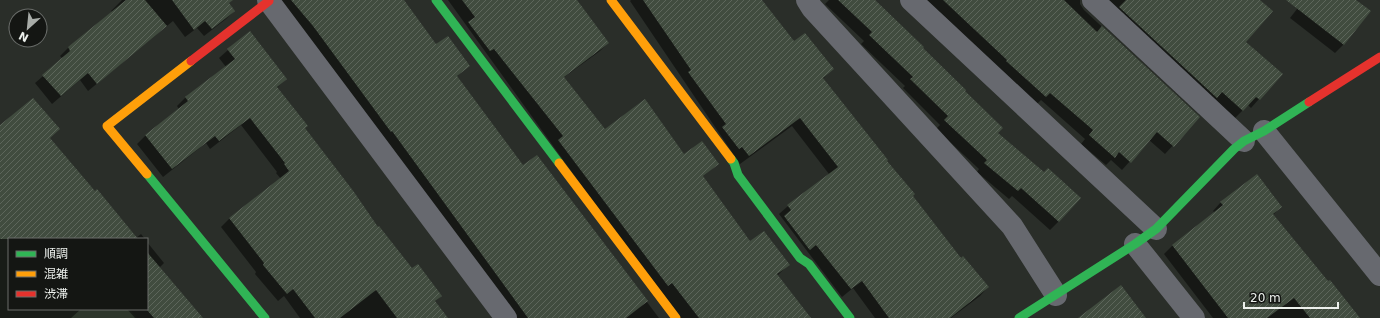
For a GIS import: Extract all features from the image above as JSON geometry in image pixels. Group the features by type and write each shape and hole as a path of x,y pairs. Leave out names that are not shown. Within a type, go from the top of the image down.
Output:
{"street":[{"path":"436,0 676,318"},
{"path":"611,0 734,163 738,175 800,258 809,264 850,318"},
{"path":"807,0 812,8 1012,226 1056,295"},
{"path":"911,0 1156,229"},
{"path":"1093,0 1244,141"},
{"path":"265,318 107,126 269,1 506,318"},
{"path":"1019,318 1136,244 1156,229 1234,149 1244,141 1264,131 1380,57"},
{"path":"1264,131 1380,276"},
{"path":"1136,244 1194,318"}],"shaded area":[{"path":"0,153 9,238 8,310 131,310 137,318 0,318"}],"building":[{"path":"126,0 145,0 167,26 97,84 88,73 61,96 42,75 70,51 68,47"},
{"path":"172,0 233,0 229,3 235,11 212,29 205,21 194,30"},
{"path":"291,0 404,0 436,44 448,36 470,66 457,76 523,165 537,155 648,301 626,318 528,318 392,131 391,132 313,26"},
{"path":"462,0 577,0 609,43 564,77 605,129 645,99 684,154 702,141 719,164 703,176 750,241 764,231 790,265 777,274 811,318 699,318 672,283 668,286 558,140 563,136 494,49 490,51 468,22 475,17"},
{"path":"643,0 762,0 794,41 805,33 834,69 823,78 888,160 887,161 915,194 913,196 961,258 963,256 989,287 950,318 889,318 862,281 851,289 816,245 810,250 784,216 791,210 787,205 838,167 800,118 749,156 742,147 739,149 722,127 726,124 688,72 691,70"},
{"path":"838,0 875,0 924,47 923,48 1003,128 998,133 1044,172 1048,168 1081,198 1059,222 1021,188 1018,191 984,163 987,160 944,120 948,116 910,79 913,77 869,35 872,32"},
{"path":"943,0 1064,0 1097,32 1102,26 1200,117 1174,147 1157,132 1131,163 1119,152 1115,158 1089,135 1093,130 1050,93 1046,97 1006,61 1007,60"},
{"path":"1126,0 1260,0 1273,11 1246,42 1283,74 1260,100 1256,97 1243,111 1222,92 1217,98 1119,7"},
{"path":"1286,0 1356,0 1371,11 1344,45"},
{"path":"250,31 287,79 277,87 308,126 305,128 354,192 378,227 379,226 412,268 418,264 442,296 435,301 448,318 397,318 376,290 340,318 315,318 293,289 287,294 263,265 264,263 229,218 289,171 284,164 285,163 250,118 219,141 215,136 172,169 145,135 188,101 185,97 235,59 227,49"},
{"path":"33,98 60,129 50,138 95,191 97,189 137,238 0,239 0,125"},
{"path":"1257,174 1282,207 1273,214 1328,281 1330,280 1360,318 1310,318 1294,298 1267,318 1228,318 1172,245 1223,205 1220,202"},
{"path":"148,253 203,318 154,318 147,310"},
{"path":"1121,285 1146,318 1078,318"}],"traffic: fast":[{"path":"436,0 559,163"},
{"path":"1019,318 1156,229 1234,149 1244,141 1264,131 1309,102"},
{"path":"731,159 738,175 800,258 809,264 850,318"},
{"path":"147,174 265,318"}],"traffic: slow":[{"path":"611,0 731,159"},
{"path":"147,174 107,126 191,61"},
{"path":"559,163 676,318"}],"traffic: jam":[{"path":"191,61 269,1"},
{"path":"1309,102 1380,57"}]}
